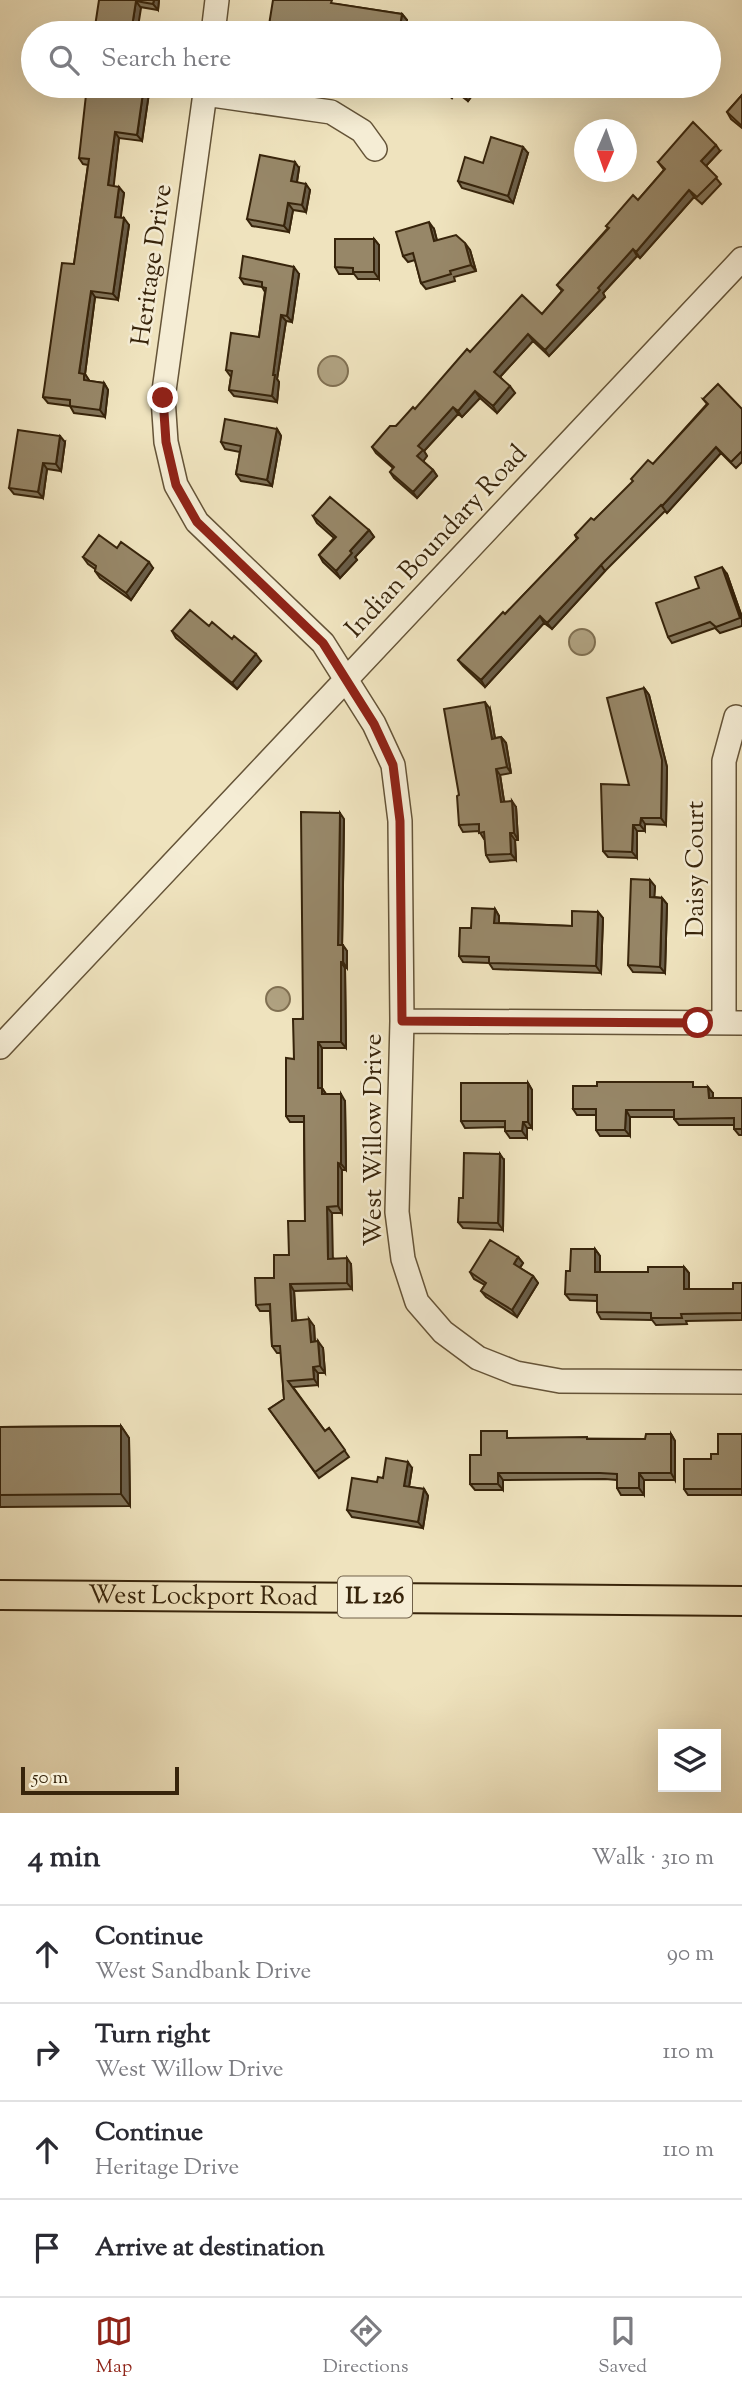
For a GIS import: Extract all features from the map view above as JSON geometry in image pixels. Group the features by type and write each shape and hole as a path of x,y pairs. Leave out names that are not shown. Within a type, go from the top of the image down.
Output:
{"main road":[{"name":"West Lockport Road","path":"0,1595 742,1601"}],"street":[{"path":"214,21 217,0"},
{"name":"Heritage Drive","path":"205,98 163,398 166,442 176,485 197,522 323,643 347,678"},
{"path":"251,98 331,112 362,131 375,149"},
{"name":"Indian Boundary Road","path":"0,1047 742,259"},
{"name":"West Willow Drive","path":"347,678 374,724 393,765 400,821 402,1021 397,1212 402,1259 417,1302 443,1332 478,1358 516,1373 560,1381 742,1382"},
{"name":"Daisy Court","path":"733,1023 724,761 736,717"},
{"path":"402,1021 733,1023"}],"shaded area":[{"path":"333,356 344,360 348,371 344,382 333,386 322,382 318,371 322,360"},
{"path":"582,629 591,633 595,642 591,651 582,655 573,651 569,642 573,633"},
{"path":"278,987 287,990 290,999 287,1008 278,1011 269,1008 266,999 269,990"}],"building":[{"path":"99,0 154,0 153,4 136,1 133,21 96,21"},
{"path":"273,0 332,0 331,3 402,14 401,21 270,21"},
{"path":"742,95 742,126 727,112"},
{"path":"86,98 142,98 137,135 115,132 108,185 119,187 115,217 124,218 113,294 91,291 79,373 84,374 84,380 104,383 100,410 70,406 70,400 43,397 62,263 74,264 89,159 79,158"},
{"path":"693,122 716,145 701,161 717,177 697,197 689,190 636,252 633,249 545,350 528,334 494,372 510,386 493,406 475,391 458,411 453,407 418,446 423,450 417,456 433,470 413,492 390,472 394,467 372,447 390,426 396,426 413,407 415,409 467,349 470,352 522,295 542,314 563,290 557,285 609,228 606,226 633,195 638,200 665,169 658,162"},
{"path":"491,137 523,147 508,196 458,181 465,157 483,163"},
{"path":"260,155 295,162 291,181 306,184 302,205 288,203 284,226 247,219"},
{"path":"429,222 434,241 456,235 465,243 471,265 421,283 413,253 403,256 396,232"},
{"path":"335,239 374,239 374,272 353,272 353,268 335,267"},
{"path":"243,256 294,267 287,316 281,315 272,396 229,390 232,371 226,370 231,333 259,337 266,288 262,287 262,282 240,278"},
{"path":"718,384 742,409 742,451 731,462 716,447 547,623 540,616 481,680 458,660 578,538 575,535 591,518 594,520 633,481 631,479 648,460 653,464 708,404 703,399"},
{"path":"225,419 277,429 267,480 236,474 241,446 221,442"},
{"path":"18,430 60,436 56,464 43,463 38,492 9,488"},
{"path":"330,497 369,530 336,571 319,555 336,537 313,516"},
{"path":"99,535 117,548 121,542 149,562 126,593 95,571 96,566 83,557"},
{"path":"722,567 740,618 716,627 710,622 668,637 656,603 699,588 695,577"},
{"path":"190,610 209,626 212,622 232,639 234,636 256,654 232,683 172,631"},
{"path":"644,688 662,760 661,818 641,818 640,825 633,825 632,852 603,851 601,784 629,785 607,698"},
{"path":"485,702 492,739 501,737 507,767 496,769 501,802 512,801 514,833 510,833 511,854 486,855 484,832 479,833 479,824 459,825 459,795 444,709"},
{"path":"301,812 340,813 338,945 343,945 341,1042 318,1042 318,1088 322,1088 322,1094 341,1094 338,1206 327,1207 328,1259 347,1258 347,1283 290,1284 292,1321 309,1319 311,1342 318,1341 320,1366 313,1367 314,1379 288,1381 325,1431 329,1428 345,1450 315,1472 269,1409 284,1399 280,1346 272,1346 270,1304 256,1305 255,1278 274,1278 274,1255 289,1255 288,1221 305,1221 304,1116 286,1116 286,1058 294,1059 293,1019 303,1019"},
{"path":"631,879 650,880 650,897 662,898 660,967 628,965"},
{"path":"472,908 495,909 494,923 572,926 572,911 598,912 596,966 489,963 489,957 459,956 460,928 471,928"},
{"path":"597,1082 693,1082 693,1087 708,1087 709,1098 742,1098 742,1129 734,1129 734,1118 674,1119 674,1110 626,1110 625,1130 596,1130 596,1109 573,1109 573,1086 597,1086"},
{"path":"461,1083 528,1083 528,1122 523,1122 522,1131 505,1131 505,1121 461,1121"},
{"path":"464,1153 500,1154 498,1223 458,1222 459,1198 463,1198"},
{"path":"490,1240 518,1257 514,1264 533,1276 512,1310 481,1291 486,1283 470,1272"},
{"path":"571,1249 595,1249 595,1272 648,1272 648,1267 684,1267 684,1289 733,1289 733,1283 742,1283 742,1313 681,1314 682,1318 651,1318 651,1313 597,1312 597,1295 565,1294"},
{"path":"121,1426 121,1494 0,1495 0,1427"},
{"path":"481,1431 507,1431 507,1438 645,1439 646,1434 671,1434 671,1473 639,1473 639,1488 617,1488 617,1474 600,1473 498,1473 498,1484 470,1484 470,1455 481,1455"},
{"path":"718,1434 742,1434 742,1489 684,1489 684,1459 711,1459 711,1454 718,1454"},
{"path":"386,1458 408,1462 404,1486 424,1489 418,1522 347,1510 352,1478 377,1482 378,1477 383,1478"}],"route":[{"path":"163,398 166,442 176,485 197,522 323,643 374,724 393,765 400,821 402,1021 698,1023"}]}
